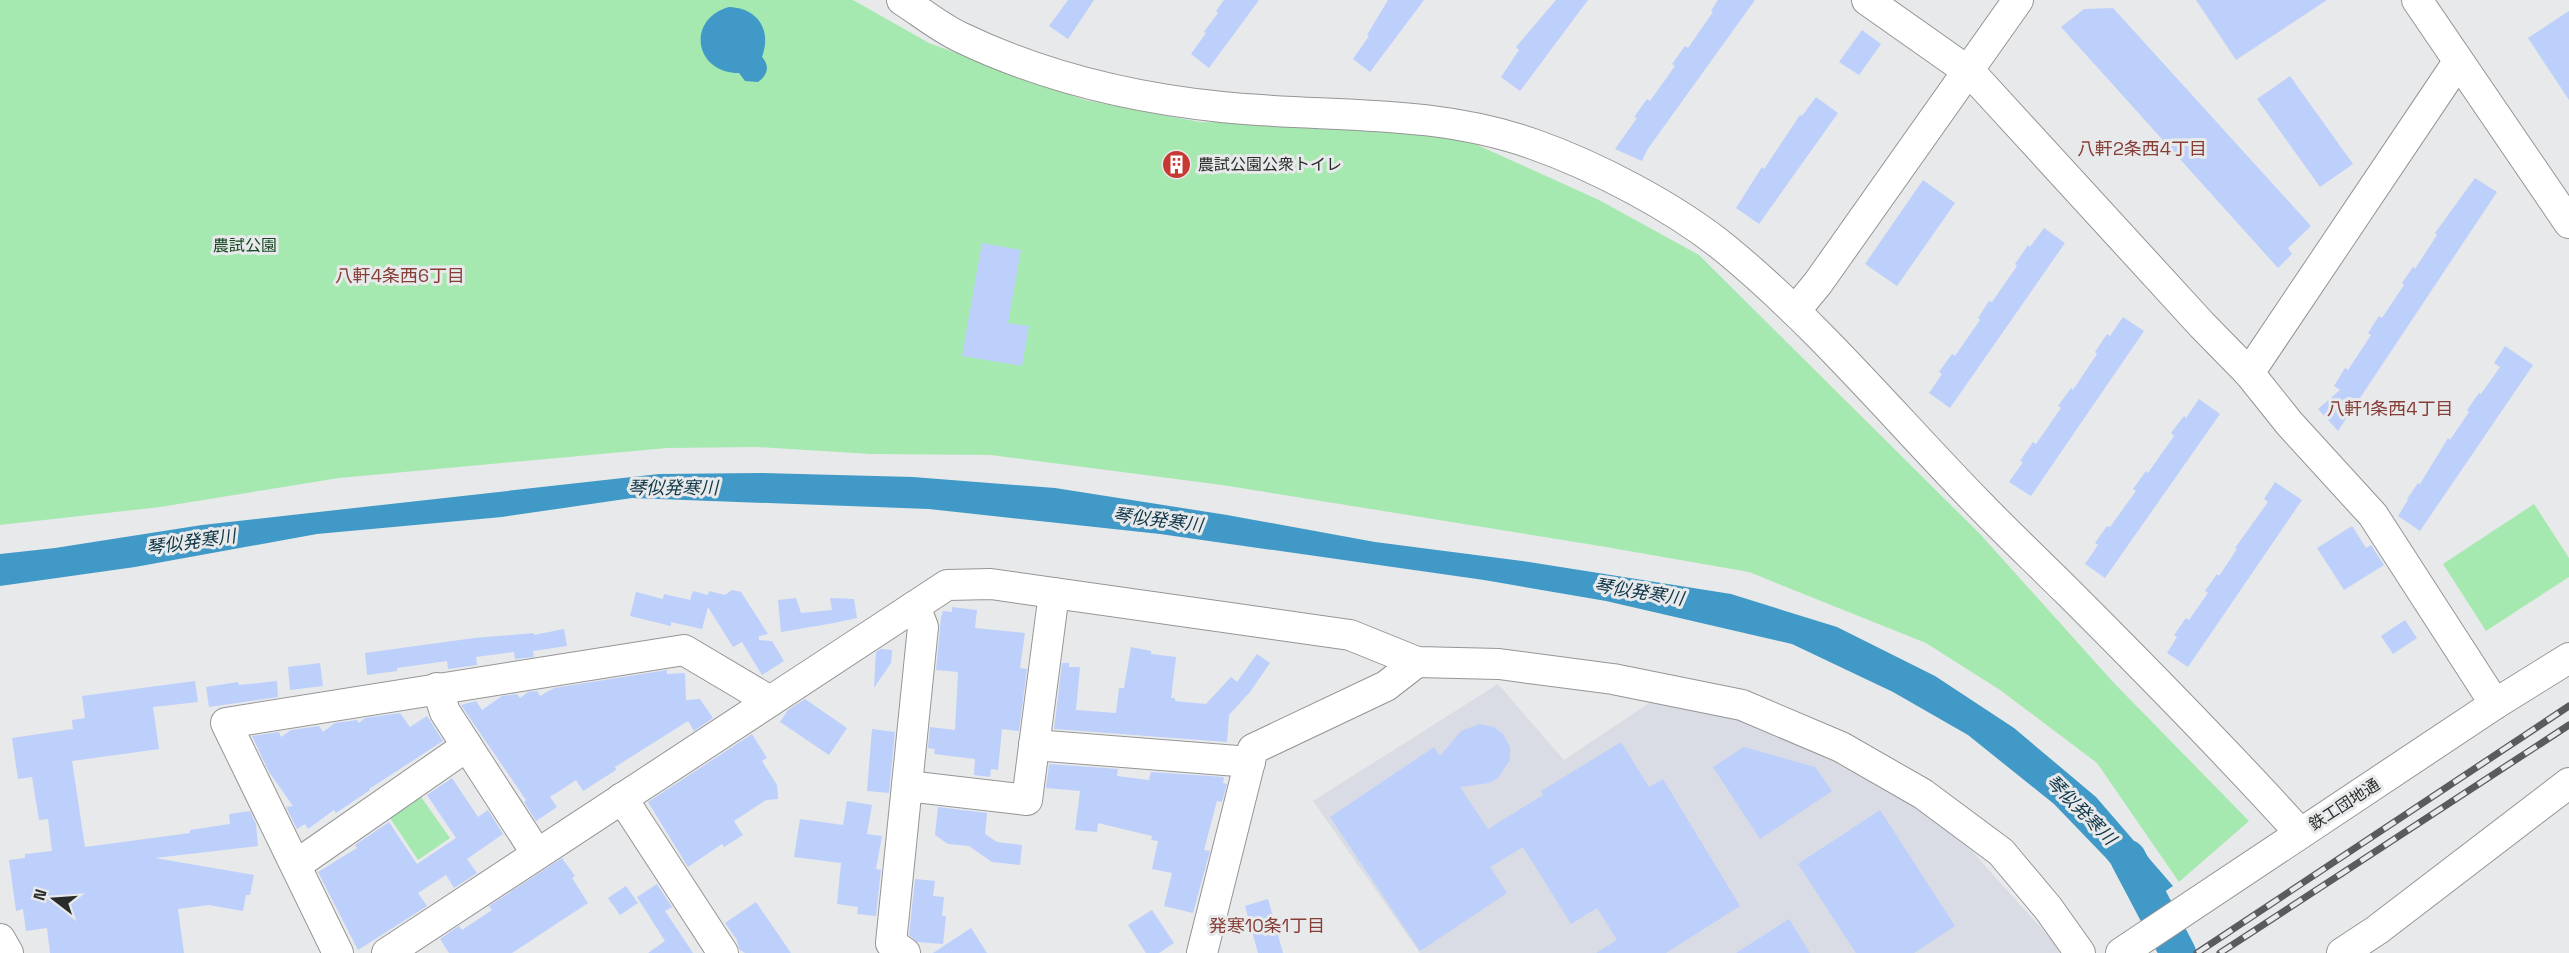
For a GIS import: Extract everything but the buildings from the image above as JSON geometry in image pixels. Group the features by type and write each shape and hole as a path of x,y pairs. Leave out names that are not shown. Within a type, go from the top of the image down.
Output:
{"street":[{"path":"902,0 957,36 1034,67 1142,95 1224,107 1416,118 1470,126 1533,144 1595,170 1679,216 1724,248 1795,311 1981,506 2243,770 2300,833"},
{"path":"1867,0 1967,71 2064,173 2202,326 2249,373 2289,423 2373,515 2494,704"},
{"path":"1795,311 1818,283 2018,0"},
{"path":"2417,0 2569,223"},
{"path":"2249,373 2458,62"},
{"path":"387,953 422,943 537,854 947,585 991,584 1350,635 1417,662 1498,664 1613,679 1742,705 1841,747 1923,794 2001,852 2048,908 2080,953"},
{"path":"907,786 1027,800 1054,593"},
{"path":"905,953 891,943 923,627 915,606"},
{"path":"338,953 226,723 684,650 770,701"},
{"name":"鉄工団地通","path":"2121,953 2240,876 2300,833 2494,704 2569,658"},
{"path":"1202,953 1254,749 1386,686 1417,662"},
{"path":"437,688 445,712 537,854"},
{"path":"1034,745 1250,762"},
{"path":"296,865 467,746"},
{"path":"2342,953 2377,930 2569,783"},
{"path":"622,798 723,953"},
{"path":"0,939 8,953"}],"shaded area":[{"path":"1498,684 1564,760 1658,697 1731,716 1865,771 1954,831 2058,947 2059,953 1420,953 1313,801"}],"green space":[{"name":"農試公園","path":"0,0 853,0 929,43 1085,100 1200,122 1391,126 1464,139 1599,200 1699,255 1980,534 2113,682 2249,821 2179,882 2097,763 2000,690 1926,643 1749,572 1222,485 991,455 871,454 756,447 667,448 339,478 160,507 0,525"},
{"path":"2534,504 2569,558 2569,577 2486,631 2443,564"},
{"path":"421,797 450,838 418,860 390,818"}],"water":[{"path":"729,7 748,11 755,16 764,30 765,47 762,57 767,70 758,82 745,81 739,73 724,71 712,64 705,55 701,44 701,33 706,22 715,13"},
{"path":"761,473 913,477 1055,488 1227,515 1375,542 1529,562 1731,594 1837,627 1935,676 2014,728 2096,797 2173,886 2145,905 2106,858 2054,804 1968,735 1893,692 1792,644 1606,601 1484,580 1160,534 929,509 632,498 502,517 317,534 135,567 0,586 0,554 55,548 202,525 659,474"}],"waterway":[{"name":"琴似発寒川","path":"2128,858 2178,953"}],"railway":[{"path":"2197,953 2569,706"},
{"path":"2220,953 2569,725"}],"place":[{"name":"農試公園公衆トイレ","path":"1177,164"}],"district":[{"name":"八軒2条西4丁目","path":"2142,149"},
{"name":"八軒4条西6丁目","path":"400,276"},
{"name":"八軒1条西4丁目","path":"2390,409"},
{"name":"発寒10条1丁目","path":"1267,926"}]}
